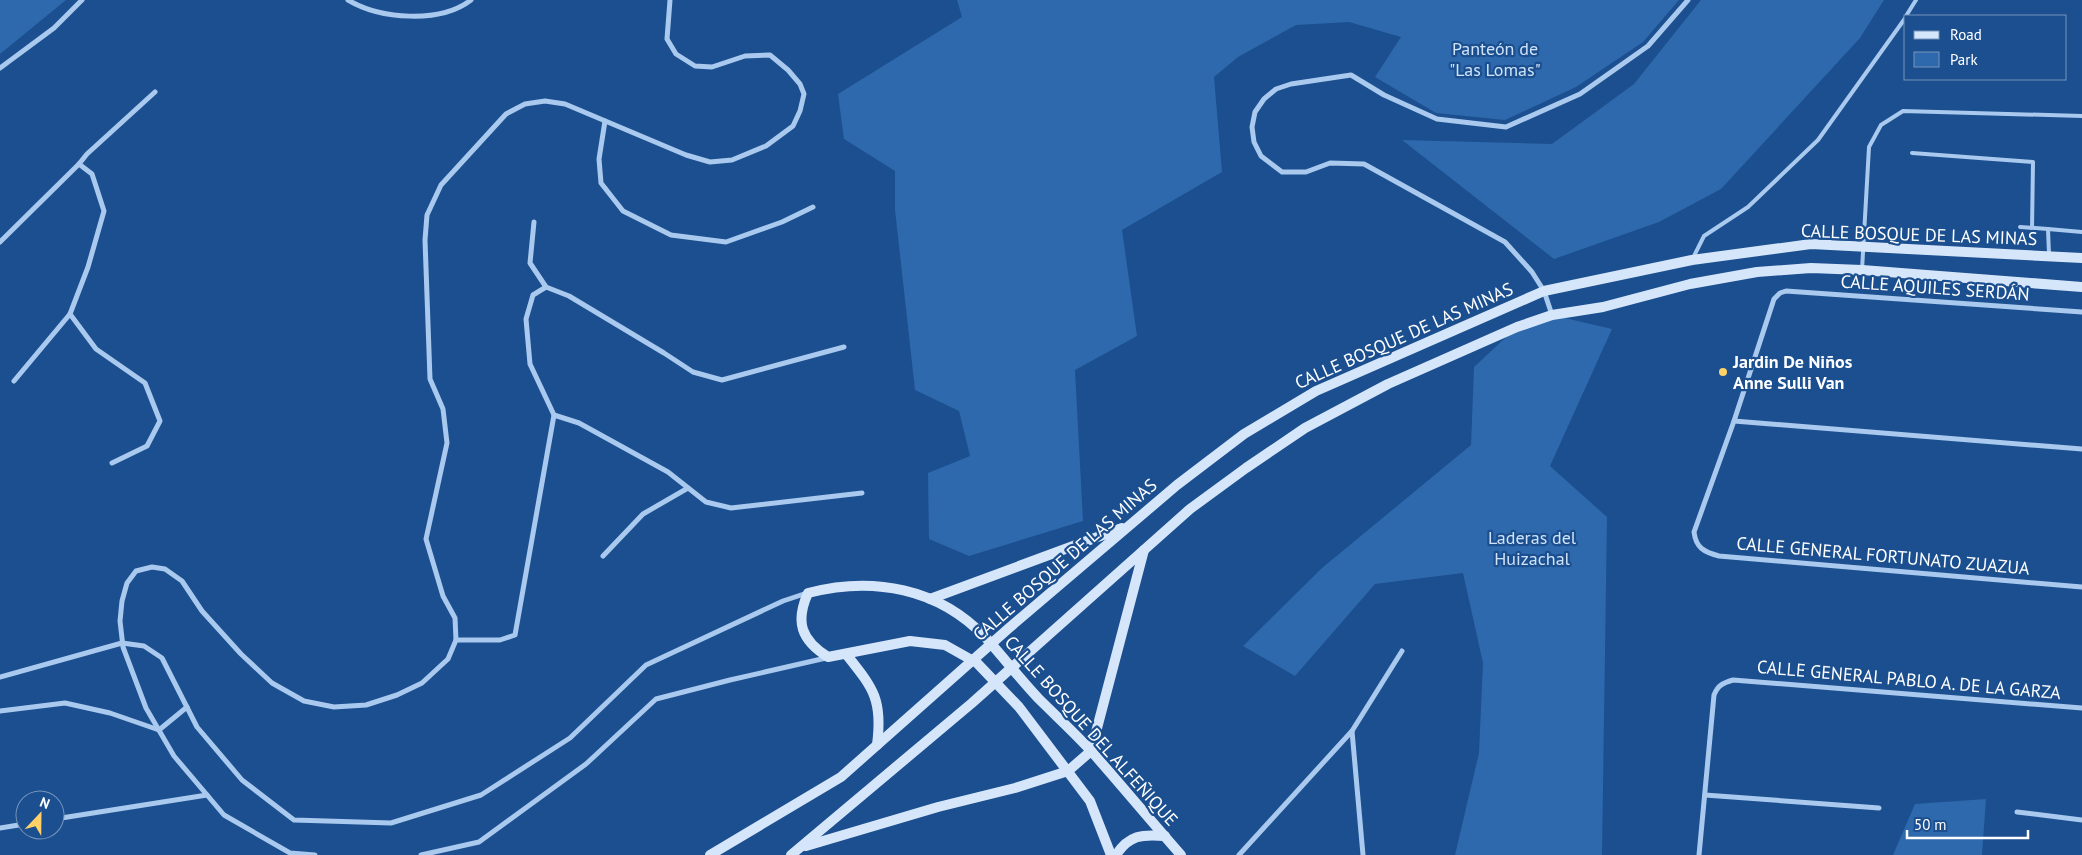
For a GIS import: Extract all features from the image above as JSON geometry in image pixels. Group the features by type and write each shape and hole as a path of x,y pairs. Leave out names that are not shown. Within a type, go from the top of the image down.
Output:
{"main road":[{"name":"CALLE BOSQUE DE LAS MINAS","path":"710,855 841,777 1009,628 1177,485 1244,434 1316,391 1544,292 1692,260 1811,244 2082,258"},
{"name":"CALLE BOSQUE DE LAS MINAS","path":"791,855 802,848 972,703 1198,503 1246,468 1305,428 1388,384 1517,327 1552,315 1603,307 1690,284 1757,272 1811,268 2082,286"},
{"path":"930,599 1130,525"},
{"path":"802,848 938,807 1015,788 1068,771 1091,751 1144,549"},
{"name":"CALLE BOSQUE DEL ALFEÑIQUE","path":"808,593 849,585 890,587 930,599 950,609 969,622 1037,697 1091,751 1181,855"},
{"path":"808,593 802,607 801,622 805,637 815,649 828,657"},
{"name":"CALLE BOSQUE DEL ALFEÑIQUE","path":"828,657 910,641 945,645 977,663 1020,707 1090,801 1111,855"},
{"path":"846,654 871,686 877,705 880,725 877,745"},
{"path":"1116,855 1122,845 1135,836 1165,836"}],"street":[{"path":"0,68 54,28 82,0"},
{"path":"348,0 380,13 411,17 445,12 471,0"},
{"path":"315,855 290,853 224,815 174,756 146,708 122,643 122,602 127,583 136,571 152,567 165,569 182,581 202,611 241,654 272,683 304,701 334,707 366,705 397,695 422,683 448,659 456,640 456,618 443,596 426,539 447,442 443,409 430,380 425,240 428,215 441,185 506,114 525,104 545,101 565,104 686,155 710,162 732,160 766,146 793,126 800,112 804,94 800,84 788,70 770,56 745,56 712,67 695,66 676,54 667,40 670,0"},
{"path":"1552,315 1544,292 1532,272 1505,242 1364,164 1330,164 1306,172 1282,172 1262,156 1254,142 1252,127 1255,112 1264,99 1276,89 1291,84 1351,75 1384,95 1437,119 1506,127 1580,94 1648,46 1688,0"},
{"path":"0,242 87,154 155,92"},
{"path":"605,121 599,159 601,183 623,211 671,235 726,242 782,222 813,207"},
{"path":"14,381 70,314 88,267 104,211 92,174 79,164"},
{"path":"534,222 530,263 546,287 569,296 693,372 722,380 844,347"},
{"path":"456,640 500,640 515,635 554,416 530,364 526,319 533,295 546,287"},
{"name":"CALLE AQUILES SERDÁN","path":"1734,421 1774,299 1780,293 1786,291 2082,312"},
{"path":"70,314 96,349 145,383 160,421 147,446 112,463"},
{"path":"554,416 579,423 668,472 706,502 731,508 862,493"},
{"path":"1734,421 2082,449"},
{"name":"CALLE GENERAL FORTUNATO ZUAZUA","path":"1734,421 1694,532 1696,543 1705,552 1719,556 2082,588"},
{"path":"602,556 643,514 688,488"},
{"path":"0,677 122,643 144,646 162,658 197,727 242,780 294,820 391,824 481,795 570,738 646,665 783,601 808,593"},
{"path":"1239,855 1352,731 1402,651"},
{"path":"422,855 479,842 586,764 656,699 828,657"},
{"name":"CALLE GENERAL PABLO A. DE LA GARZA","path":"1705,795 1714,695 1717,688 1733,680 2082,708"},
{"path":"0,711 65,703 110,713 159,730"},
{"path":"159,730 187,707"},
{"path":"1352,731 1363,855"},
{"path":"65,817 207,795"},
{"path":"1700,855 1705,795 1879,808"},
{"path":"2017,812 2082,820"},
{"path":"0,828 15,826"}],"lane":[{"path":"1907,15 1916,0"},
{"path":"1692,260 1704,236 1748,207 1818,140 1904,19"},
{"path":"1862,270 1869,147 1880,125 1903,111 2082,116"},
{"path":"1912,153 2033,162 2032,229"},
{"path":"2020,227 2082,232"},
{"path":"2048,230 2049,257"}],"green space":[{"path":"0,0 66,0 0,54"},
{"name":"Panteón de \"Las Lomas\"","path":"957,0 1679,0 1643,42 1576,87 1505,120 1436,113 1375,77 1401,37 1349,22 1296,25 1238,57 1214,77 1222,172 1122,230 1137,336 1075,370 1083,521 969,556 929,539 928,473 970,456 959,411 915,390 895,210 895,171 844,139 838,94 962,17"},
{"path":"1701,0 1884,0 1860,38 1721,189 1659,222 1554,259 1402,140 1552,144 1634,84"},
{"name":"Laderas del Huizachal","path":"1552,315 1612,329 1550,466 1607,517 1602,855 1455,855 1479,753 1483,663 1463,573 1375,584 1295,676 1243,646 1322,568 1471,445 1474,367 1517,327"},
{"path":"1986,799 1982,855 1893,855 1915,804"}],"place":[{"name":"Jardin De Niños Anne Sulli Van","path":"1723,372"}]}
